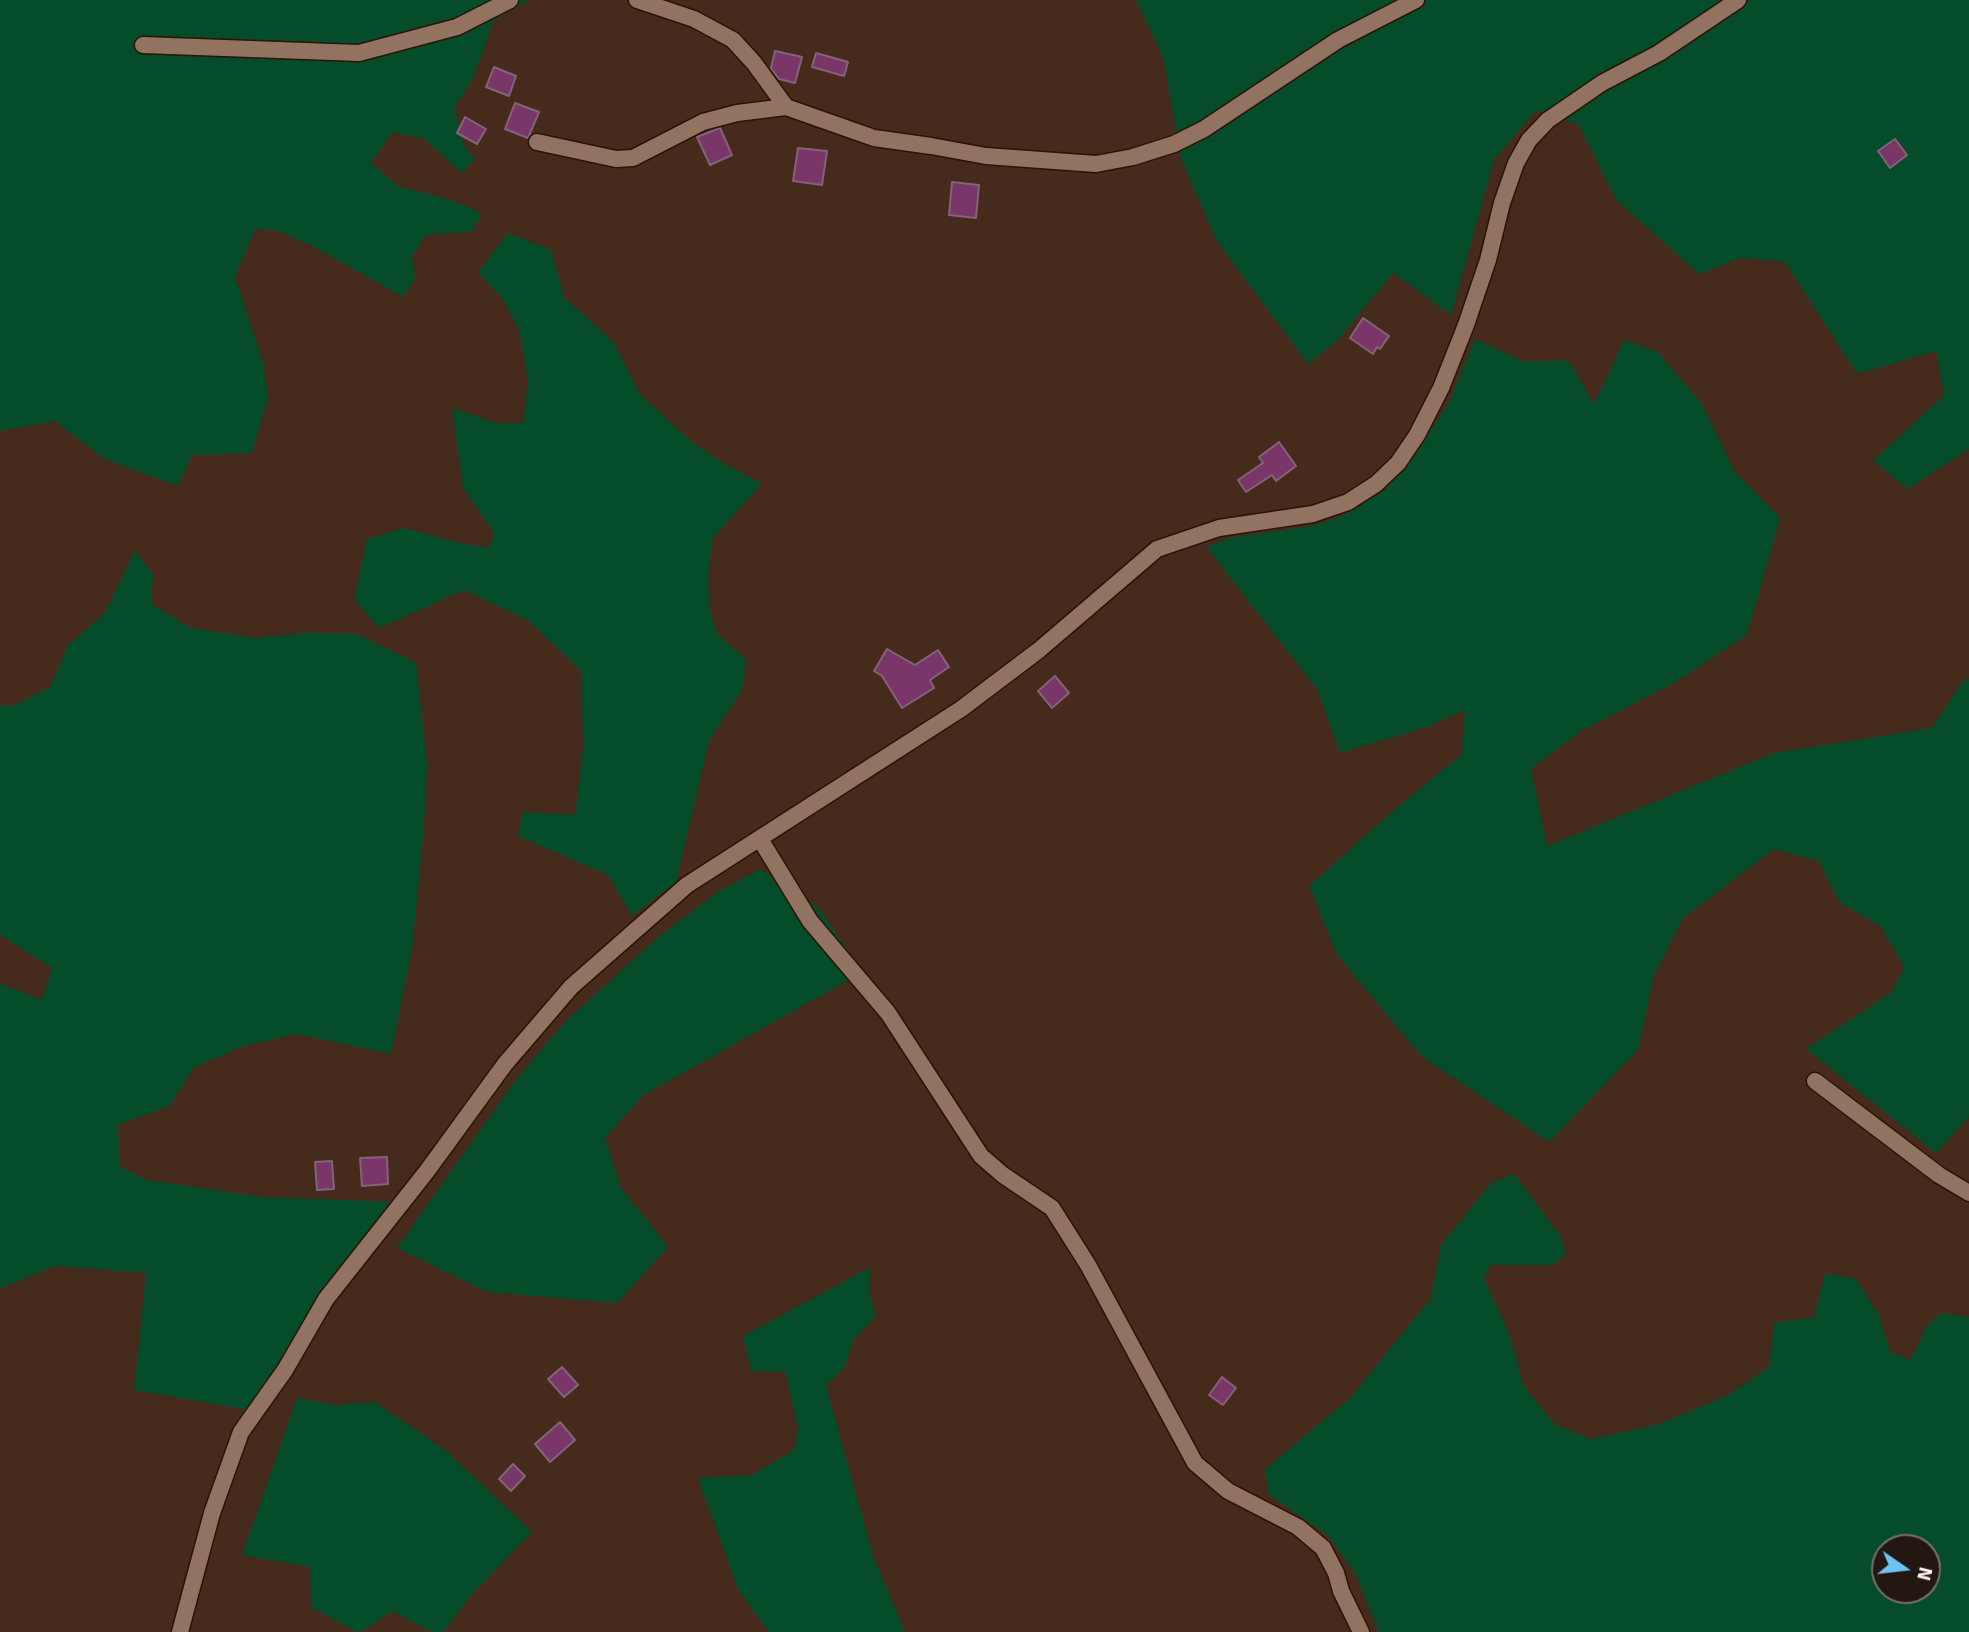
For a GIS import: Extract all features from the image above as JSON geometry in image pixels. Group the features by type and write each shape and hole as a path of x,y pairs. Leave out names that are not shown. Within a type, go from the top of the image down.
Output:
{"street":[{"path":"143,45 359,53 457,27 510,0"},
{"path":"637,0 694,19 733,40 754,63 786,107"},
{"path":"537,142 616,159 633,158 703,122 737,113 786,107 874,138 986,156 1096,164 1133,157 1174,144 1204,129 1338,40 1416,0"},
{"path":"180,1632 212,1513 241,1432 285,1370 326,1299 427,1171 505,1065 570,987 687,885 961,709 1039,650 1157,549 1219,528 1313,514 1348,502 1376,484 1398,463 1417,435 1441,388 1484,273 1516,163 1530,140 1548,120 1602,83 1659,53 1738,0"},
{"path":"760,839 810,921 888,1013 982,1156 1003,1175 1052,1208 1088,1265 1195,1463 1228,1491 1298,1527 1323,1548 1361,1632"},
{"path":"1815,1081 1939,1175 1969,1193"}],"green space":[{"path":"0,0 529,0 494,20 472,80 454,108 464,146 475,159 462,173 424,139 392,132 371,163 398,186 454,201 481,213 473,231 426,235 412,256 415,279 403,297 310,245 277,231 255,229 235,277 263,363 268,397 252,453 192,455 178,486 104,459 55,421 0,431"},
{"path":"1136,0 1969,0 1969,449 1908,489 1873,461 1944,395 1936,351 1857,374 1785,262 1740,258 1699,274 1616,200 1579,125 1536,110 1494,160 1451,315 1393,273 1337,341 1308,364 1216,240 1181,159 1163,57"},
{"path":"508,233 551,250 564,297 614,343 640,395 692,442 762,484 712,539 708,580 710,612 717,634 746,660 742,690 709,741 676,882 632,916 608,875 518,836 522,812 575,815 583,748 581,671 529,621 464,590 379,628 354,599 367,539 404,528 489,548 494,533 463,488 452,408 496,423 523,423 528,380 519,330 502,298 478,272"},
{"path":"1475,339 1525,362 1568,360 1594,404 1624,340 1658,352 1703,406 1734,471 1780,518 1747,635 1674,683 1581,731 1531,769 1547,846 1774,753 1932,728 1963,680 1969,679 1969,1117 1936,1153 1806,1049 1892,992 1904,967 1881,927 1839,902 1819,861 1774,849 1683,918 1654,975 1638,1050 1549,1142 1421,1056 1337,955 1309,886 1461,755 1465,710 1424,728 1340,753 1317,689 1206,547 1229,538 1312,526 1339,517 1384,491 1411,460 1448,404"},
{"path":"135,550 153,575 151,604 191,628 256,638 304,633 357,634 416,663 427,763 424,828 412,949 391,1054 296,1034 244,1046 193,1068 170,1106 118,1125 119,1166 147,1180 263,1197 396,1202 289,1344 260,1412 134,1390 146,1273 56,1266 0,1288 0,984 42,1000 52,968 0,935 0,705 12,706 50,687 68,645 105,613"},
{"path":"760,869 818,907 863,972 642,1096 605,1138 621,1188 668,1247 617,1303 487,1292 397,1248 514,1082 566,1021 659,936 718,892"},
{"path":"1514,1174 1560,1236 1566,1253 1553,1265 1490,1265 1484,1279 1510,1336 1523,1385 1555,1425 1591,1439 1659,1424 1728,1395 1769,1367 1774,1323 1814,1317 1825,1273 1856,1279 1879,1316 1890,1352 1910,1360 1926,1327 1941,1313 1969,1317 1969,1632 1379,1632 1354,1571 1327,1535 1268,1494 1265,1469 1349,1399 1431,1298 1441,1245 1492,1182"},
{"path":"869,1268 869,1294 876,1316 852,1341 845,1367 826,1386 874,1559 905,1632 769,1632 738,1590 698,1478 752,1475 794,1450 798,1428 785,1372 751,1371 743,1336"},
{"path":"297,1398 337,1405 374,1402 444,1449 532,1532 472,1594 443,1632 432,1632 392,1611 357,1632 311,1607 310,1567 242,1555"}],"building":[{"path":"775,51 802,57 795,83 779,79 771,68"},
{"path":"816,53 848,62 844,76 812,67"},
{"path":"494,67 516,76 509,96 486,87"},
{"path":"515,103 539,112 528,138 505,129"},
{"path":"465,117 486,129 477,144 457,133"},
{"path":"720,128 732,155 710,165 697,137"},
{"path":"1895,139 1907,155 1890,168 1878,151"},
{"path":"798,148 827,151 822,185 793,181"},
{"path":"952,182 979,185 976,218 949,215"},
{"path":"1363,318 1389,336 1373,354 1350,338"},
{"path":"1279,442 1296,466 1276,481 1272,475 1246,492 1238,480 1263,463 1259,457"},
{"path":"887,649 915,665 938,650 949,667 930,680 934,688 902,708 882,676 874,671"},
{"path":"1055,676 1069,693 1052,708 1038,691"},
{"path":"387,1157 388,1184 362,1186 360,1158"},
{"path":"332,1161 334,1189 317,1190 315,1162"},
{"path":"562,1367 578,1385 564,1397 548,1379"},
{"path":"1222,1377 1236,1388 1223,1405 1209,1395"},
{"path":"560,1422 575,1440 550,1462 535,1444"},
{"path":"513,1464 525,1476 511,1491 499,1479"}]}
